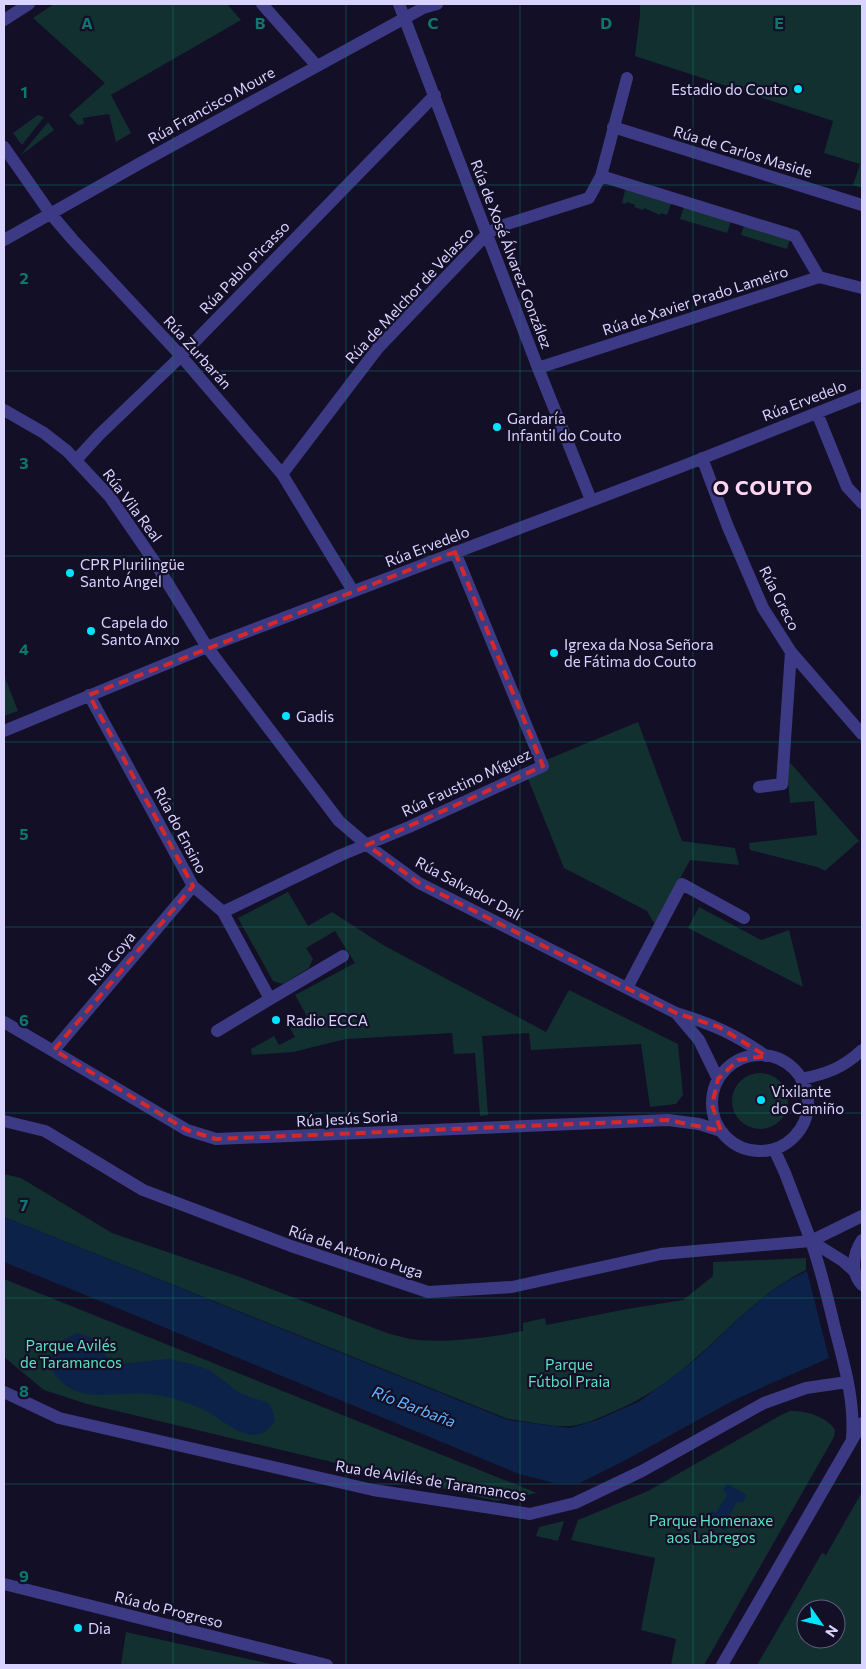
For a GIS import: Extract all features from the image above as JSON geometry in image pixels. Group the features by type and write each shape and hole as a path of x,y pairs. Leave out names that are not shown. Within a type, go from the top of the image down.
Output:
{"street":[{"path":"4,20 29,4"},
{"path":"262,4 317,66"},
{"name":"Rúa de Xosé Álvarez González","path":"399,4 538,368 591,500"},
{"name":"Rúa Francisco Moure","path":"4,240 404,18 437,4"},
{"path":"488,233 504,225 589,198 601,176 627,78"},
{"name":"Rúa Pablo Picasso","path":"76,460 99,435 181,356 435,96"},
{"name":"Rúa de Carlos Maside","path":"613,127 862,205"},
{"name":"Rúa Zurbarán","path":"4,146 50,213 181,356 282,474 353,591"},
{"path":"601,176 795,236 819,277 862,288"},
{"name":"Rúa de Melchor de Velasco","path":"282,474 378,348 488,233"},
{"name":"Rúa de Xavier Prado Lameiro","path":"538,368 819,277"},
{"name":"Rúa Ervedelo","path":"4,731 206,647 862,395"},
{"name":"Rúa Vila Real","path":"4,410 44,433 76,460 110,497 140,539 206,647"},
{"path":"817,413 847,486 862,503"},
{"name":"Rúa Greco","path":"702,458 728,527 764,608 791,652 862,734"},
{"name":"Rúa Faustino Míguez","path":"223,912 341,855 543,766 455,552"},
{"name":"Rúa Salvador Dalí","path":"206,647 339,821 366,845 419,883 676,1013 719,1027 748,1042 766,1056"},
{"path":"759,787 782,784 791,652"},
{"name":"Rúa do Ensino","path":"89,695 193,886 223,912 270,998"},
{"path":"627,988 682,884 744,918"},
{"name":"Rúa Goya","path":"54,1050 193,886"},
{"path":"217,1031 343,956"},
{"name":"Rúa Salvador Dalí","path":"676,1013 699,1040 718,1079"},
{"name":"Rúa Jesús Soria","path":"4,1022 187,1130 216,1139 668,1120 699,1124 721,1131"},
{"path":"801,1079 827,1073 850,1061 862,1050"},
{"path":"752,1056 780,1059 792,1067 801,1079 806,1092 807,1106 804,1120 797,1133 787,1142 774,1149 759,1151 744,1148 731,1142 721,1131 714,1118 713,1092 718,1079 738,1060 752,1056"},
{"name":"Rúa de Antonio Puga","path":"4,1121 45,1131 143,1190 291,1246 428,1292 512,1287 661,1254 811,1241"},
{"path":"774,1149 820,1266 853,1426 851,1442"},
{"path":"811,1241 862,1216"},
{"path":"860,1282 854,1259 857,1248 862,1240"},
{"path":"811,1241 843,1261 860,1282"},
{"name":"Rua de Avilés de Taramancos","path":"4,1392 60,1418 373,1490 530,1514 575,1503 642,1471 764,1403 806,1388 844,1379"},
{"path":"724,1663 862,1423"},
{"name":"Rúa do Progreso","path":"4,1584 327,1665"}],"highlighted area":[{"path":"455,552 543,766 367,845 419,883 676,1013 719,1027 766,1056 738,1060 718,1079 712,1105 721,1131 668,1120 216,1139 187,1130 54,1050 193,886 89,695"}],"green space":[{"path":"54,4 227,4 241,20 111,95 131,133 116,142 109,114 83,118 84,124 78,125 69,115 105,83 33,18"},
{"name":"Estadio do Couto","path":"640,4 862,4 862,188 853,185 860,164 824,153 833,121 635,56"},
{"path":"38,115 44,117 22,145 13,133"},
{"path":"48,122 54,130 20,156"},
{"path":"626,186 672,201 667,215 661,213 660,215 644,208 643,210 627,202 625,204 622,203"},
{"path":"684,206 731,221 727,233 680,219"},
{"path":"744,225 790,239 787,249 741,235"},
{"path":"4,675 18,711 4,716"},
{"path":"638,722 682,841 735,848 739,865 690,860 655,925 647,911 564,868 524,769"},
{"path":"786,758 859,841 825,871 817,867 750,850 749,843 817,835 814,801 790,803"},
{"path":"288,892 308,926 332,912 383,945 546,1032 569,990 678,1044 683,1095 676,1104 650,1107 641,1044 531,1050 529,1033 482,1036 488,1115 480,1116 475,1053 454,1054 452,1033 346,1039 293,1052 252,1055 251,1049 274,1036 279,1045 295,1037 290,1028 308,1018 295,995 355,963 335,931 306,948 313,959 309,968 283,984 273,981 238,918"},
{"path":"699,907 761,940 789,930 803,987 688,928"},
{"path":"755,1073 765,1073 780,1081 786,1090 788,1101 786,1112 780,1121 765,1129 755,1129 744,1124 737,1117 732,1106 732,1096 737,1085 744,1078"},
{"name":"Parque Fútbol Praia","path":"4,1174 21,1178 112,1233 237,1276 387,1333 410,1339 436,1341 497,1335 523,1331 523,1323 545,1318 546,1325 683,1300 713,1276 713,1262 806,1258 806,1270 761,1299 687,1366 644,1397 583,1424 573,1426 546,1425 508,1419 4,1217"},
{"name":"Parque Avilés de Taramancos","path":"4,1279 537,1493 496,1501 87,1404 44,1390 4,1357"},
{"name":"Parque Homenaxe aos Labregos","path":"790,1411 809,1413 822,1418 832,1425 835,1430 834,1437 704,1665 671,1665 676,1639 641,1630 655,1558 571,1540 578,1520 648,1491"},
{"path":"862,1492 862,1665 757,1665 822,1553 826,1555"},
{"path":"564,1521 558,1541 536,1536 539,1527"},
{"path":"126,1632 275,1665 121,1665"}],"water":[{"name":"Río Barbaña","path":"4,1217 508,1420 570,1428 597,1420 640,1401 696,1359 765,1296 785,1282 807,1271 829,1358 734,1400 624,1461 580,1483 554,1483 519,1474 4,1262"},
{"path":"77,1333 93,1338 108,1359 120,1364 168,1359 210,1370 238,1392 269,1403 275,1421 267,1430 253,1435 236,1430 212,1414 172,1398 133,1393 89,1394 74,1390 53,1372 51,1358 57,1344"},
{"path":"727,1484 747,1495 743,1503 737,1502 727,1519 730,1523 725,1531 707,1518 712,1511 716,1513 727,1495 723,1490"}],"place":[{"name":"Estadio do Couto","path":"798,89"},
{"name":"Gardaría Infantil do Couto","path":"497,427"},
{"name":"CPR Plurilingüe Santo Ángel","path":"70,573"},
{"name":"Capela do Santo Anxo","path":"91,631"},
{"name":"Igrexa da Nosa Señora de Fátima do Couto","path":"554,653"},
{"name":"Gadis","path":"286,716"},
{"name":"Radio ECCA","path":"276,1020"},
{"name":"Vixilante do Camiño","path":"761,1100"},
{"name":"Dia","path":"78,1628"}],"district":[{"name":"O COUTO","path":"763,487"}]}
